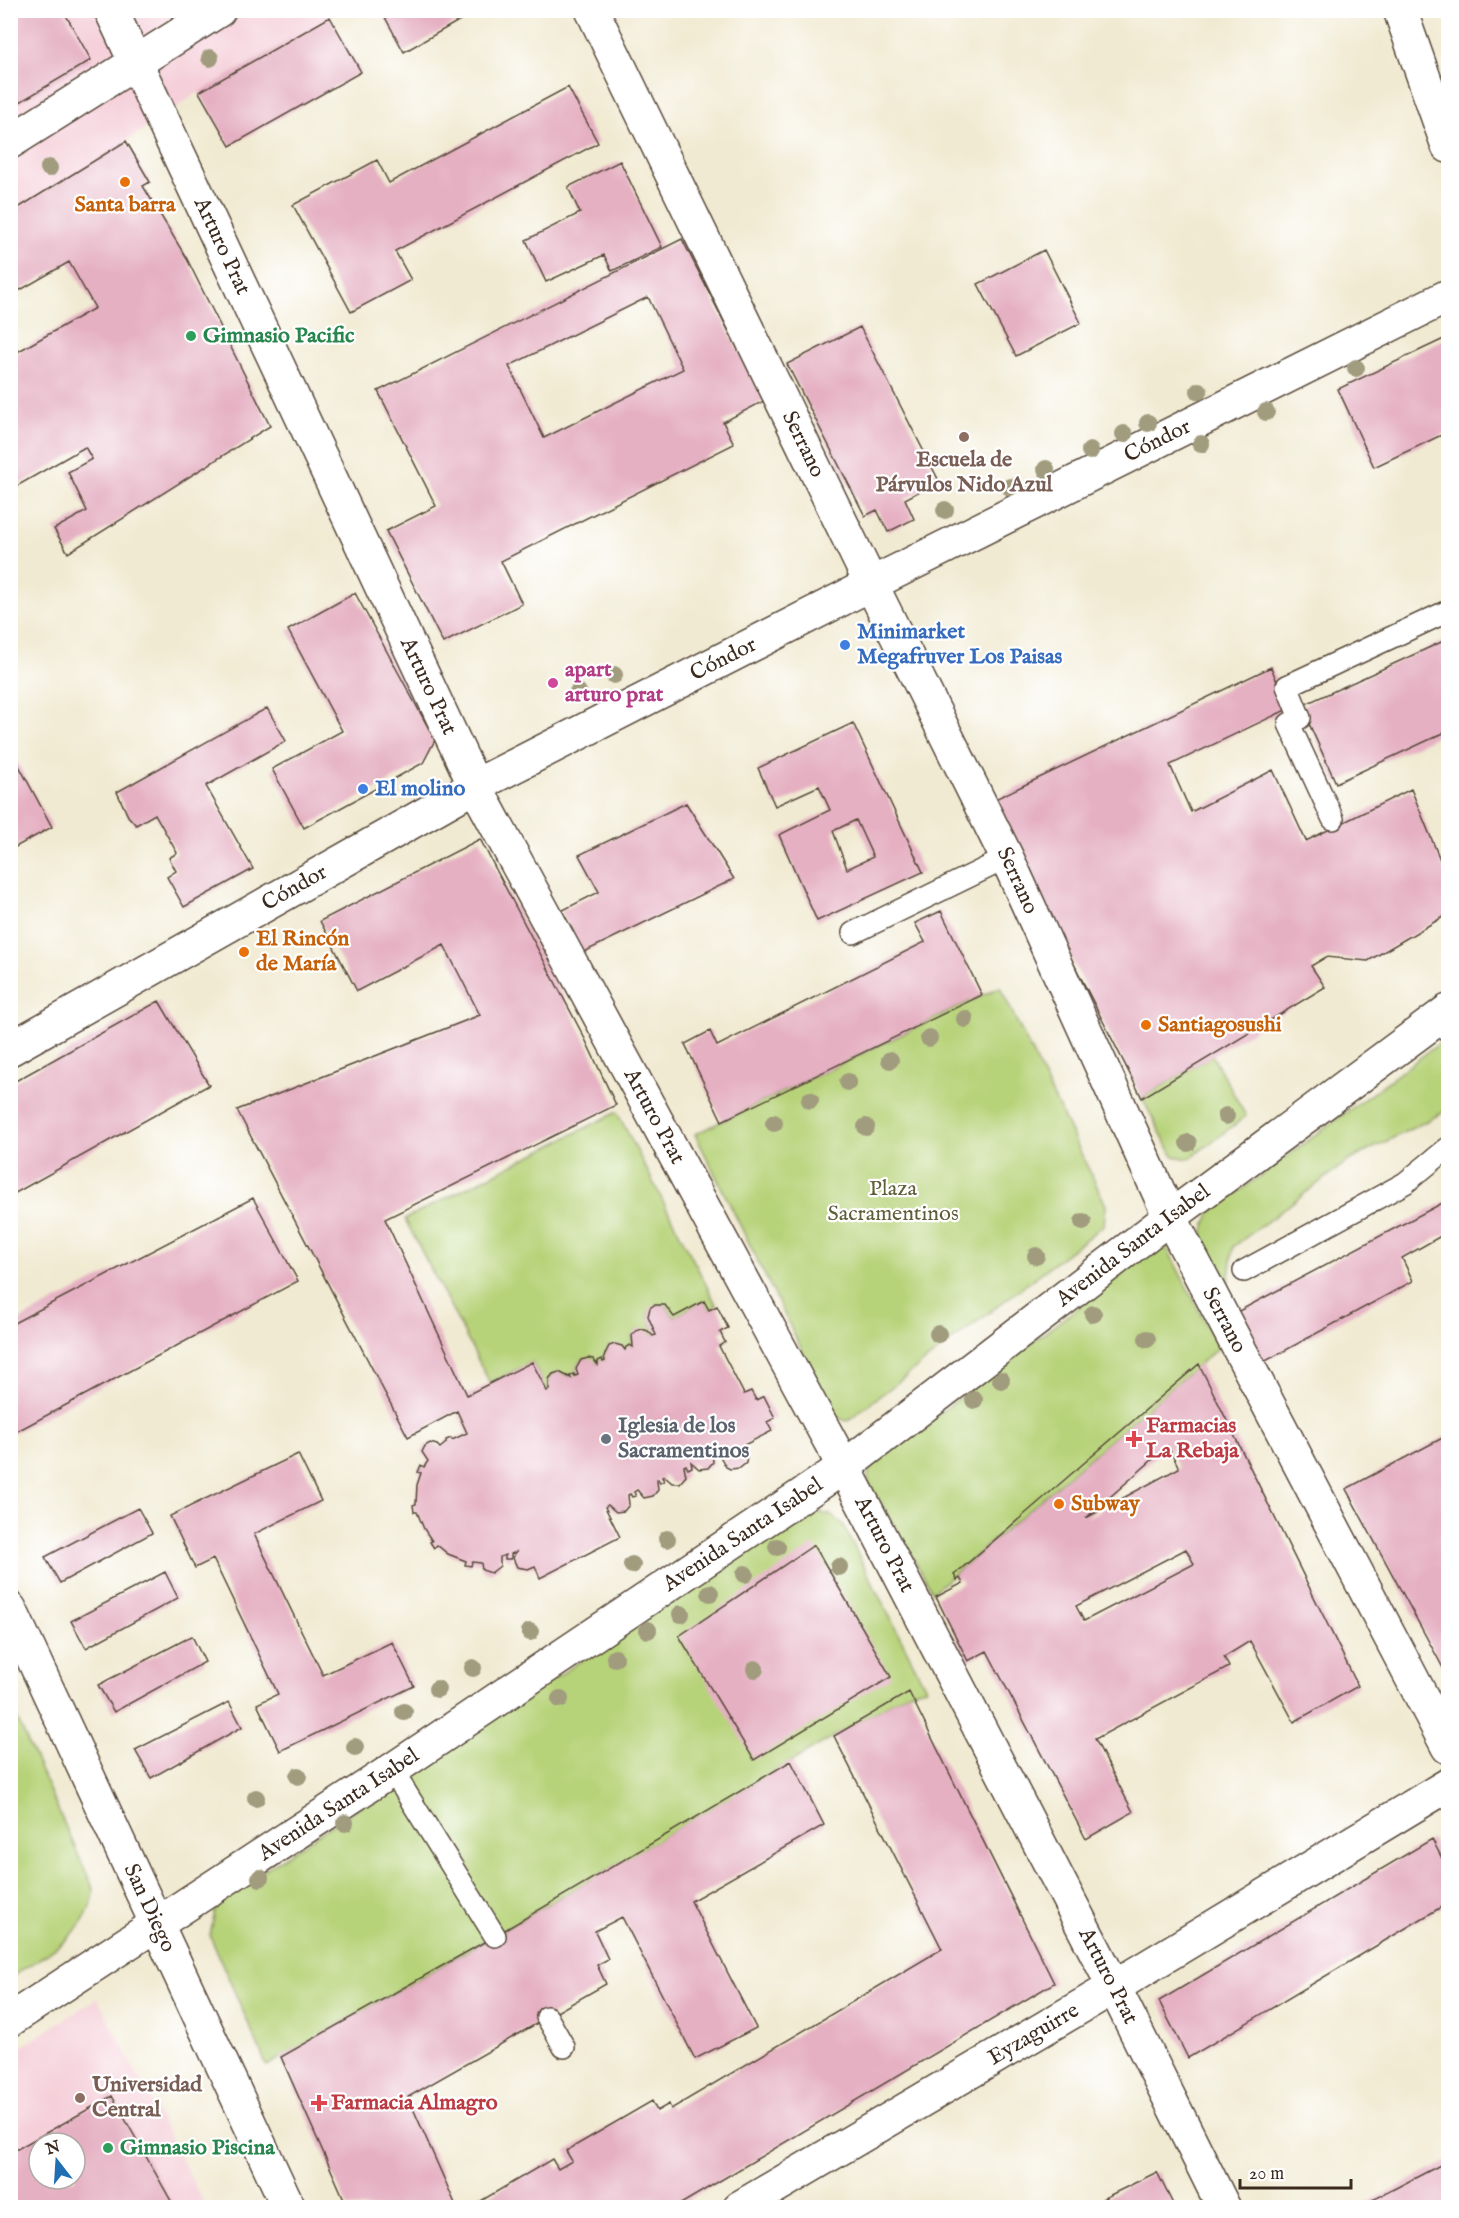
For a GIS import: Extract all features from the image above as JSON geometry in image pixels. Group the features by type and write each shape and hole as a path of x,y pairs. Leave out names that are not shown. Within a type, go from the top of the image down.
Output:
{"street":[{"name":"Arturo Prat","path":"111,10 476,786 844,1467 1114,1987 1224,2208"},
{"path":"10,142 219,10"},
{"name":"Serrano","path":"592,10 1007,858 1170,1217 1449,1747"},
{"path":"1400,10 1449,146"},
{"name":"Cóndor","path":"10,1049 476,786 871,584 1449,296"},
{"name":"Avenida Santa Isabel","path":"10,2020 392,1770 844,1467 1170,1217 1448,1012"},
{"name":"San Diego","path":"10,1610 289,2208"},
{"name":"Eyzaguirre","path":"739,2208 1114,1987 1449,1785"}],"lane":[{"path":"1333,819 1289,724 1300,718 1287,686 1449,611"},
{"path":"854,933 1007,858"},
{"path":"1244,1271 1405,1183 1449,1148"},
{"path":"392,1770 495,1936"},
{"path":"547,2018 564,2047"}],"shaded area":[{"path":"11,11 340,11 199,92 11,213"},
{"name":"Universidad Central","path":"97,1998 206,2207 11,2208 11,2054"}],"green space":[{"name":"Plaza Sacramentinos","path":"1000,987 1106,1205 1104,1225 847,1421 835,1417 695,1134"},
{"path":"1448,1037 1448,1110 1348,1161 1233,1247 1227,1292 1199,1244 1210,1213"},
{"path":"1212,1055 1246,1116 1189,1159 1173,1156 1142,1098"},
{"path":"617,1112 717,1306 709,1310 704,1301 674,1317 665,1305 654,1306 648,1316 656,1335 653,1336 645,1330 640,1330 632,1336 633,1347 630,1345 625,1350 618,1345 609,1346 604,1356 605,1361 602,1359 598,1361 598,1365 590,1359 581,1360 576,1369 578,1375 570,1375 571,1378 559,1372 553,1374 549,1379 549,1390 547,1391 532,1362 490,1383 405,1219"},
{"path":"1161,1244 1166,1246 1218,1348 933,1592 869,1483 869,1473 873,1464"},
{"path":"817,1512 830,1515 842,1523 926,1688 909,1692 599,1875 267,2066 210,1936 217,1901 802,1515"},
{"path":"11,1705 94,1890 84,1920 75,1932 11,1977"}],"building":[{"path":"10,10 63,10 91,60 10,108"},
{"path":"381,10 478,10 404,52"},
{"path":"330,17 361,72 230,146 199,92"},
{"path":"568,87 598,143 395,251 411,280 351,312 293,205 377,160 389,183"},
{"path":"126,141 150,182 143,186 187,259 270,426 68,553 54,529 87,511 68,472 92,459 85,447 10,490 10,356 95,308 69,262 10,296 10,213"},
{"path":"620,161 662,247 612,271 604,255 546,282 526,240 580,213 568,187"},
{"path":"682,239 764,401 723,422 734,444 501,561 522,604 443,643 386,531 436,506 378,391","holes":["648,297 683,369 544,438 509,366"]},
{"path":"1044,250 1081,323 1016,356 978,284"},
{"path":"860,327 939,481 905,499 914,519 888,532 877,510 865,516 787,364"},
{"path":"1448,337 1448,432 1374,467 1338,389"},
{"path":"355,593 435,740 423,763 304,828 272,769 342,731 288,630"},
{"path":"1448,639 1448,731 1336,783 1301,706"},
{"path":"1271,667 1288,709 1170,765 1191,812 1273,770 1306,841 1411,789 1448,879 1448,914 1368,961 1326,957 1311,966 1325,987 1142,1098 991,801"},
{"path":"267,708 286,741 206,786 253,869 184,907 167,877 176,871 169,858 177,853 155,814 136,825 128,816 117,792"},
{"path":"853,723 923,872 817,921 779,835 830,810 819,786 775,806 758,768","holes":["856,820 873,857 847,869 833,831"]},
{"path":"10,749 52,827 10,850"},
{"path":"686,803 734,879 582,953 561,911 599,892 579,855"},
{"path":"480,839 585,1039 616,1105 385,1219 467,1395 532,1362 547,1391 549,1390 549,1379 553,1374 559,1372 571,1378 570,1376 574,1374 578,1375 576,1369 581,1360 593,1359 598,1365 598,1361 602,1359 603,1362 605,1361 604,1356 609,1346 615,1344 622,1346 625,1350 630,1345 633,1347 632,1335 636,1331 642,1329 653,1336 656,1335 648,1316 650,1308 654,1305 665,1305 674,1317 704,1301 709,1310 717,1306 728,1328 720,1332 725,1342 719,1346 744,1394 751,1391 756,1400 764,1396 775,1418 767,1422 772,1431 742,1446 747,1455 746,1463 740,1468 726,1467 716,1449 712,1452 713,1462 708,1468 699,1469 691,1462 692,1467 688,1469 686,1465 684,1466 686,1476 680,1483 672,1483 664,1476 662,1477 664,1481 660,1483 657,1480 658,1490 653,1496 644,1498 637,1490 634,1492 636,1496 628,1495 629,1505 624,1511 616,1512 608,1505 605,1507 620,1537 540,1578 535,1566 528,1569 517,1567 513,1558 516,1552 511,1554 511,1559 505,1559 505,1555 500,1557 500,1566 491,1573 482,1570 481,1563 472,1562 471,1566 465,1565 466,1561 448,1554 437,1545 434,1548 430,1542 432,1541 417,1512 414,1512 413,1505 416,1504 417,1485 421,1473 418,1472 421,1465 424,1467 428,1461 422,1452 430,1443 440,1448 446,1440 451,1438 452,1440 467,1433 457,1411 408,1437 237,1110 480,1015 444,945 357,991 320,921"},
{"path":"941,911 982,995 722,1121 685,1044 710,1031 717,1046 925,942 915,923"},
{"path":"159,1001 209,1085 10,1196 10,1084"},
{"path":"253,1198 298,1281 10,1435 10,1325"},
{"path":"1448,1200 1448,1232 1402,1258 1413,1281 1262,1363 1237,1312"},
{"path":"1199,1364 1358,1686 1294,1722 1250,1641 1224,1657 1229,1667 1095,1739 1133,1812 1086,1839 987,1651 968,1661 936,1597 963,1583 954,1575","holes":["1168,1446 1179,1468 1086,1518","1186,1549 1194,1564 1084,1621 1076,1606"]},
{"path":"1448,1435 1448,1677 1346,1489"},
{"path":"298,1454 321,1501 254,1534 323,1675 392,1642 414,1686 280,1751 257,1704 278,1694 213,1559 195,1568 170,1516"},
{"path":"138,1508 152,1533 60,1583 45,1557"},
{"path":"814,1545 891,1677 754,1760 679,1636"},
{"path":"165,1572 178,1598 86,1648 71,1621"},
{"path":"192,1636 205,1662 114,1712 98,1685"},
{"path":"909,1692 1054,1983 674,2208 482,2208 479,2202 552,2159 558,2169 572,2161 566,2151 652,2101 657,2111 669,2104 671,2109 942,1949 834,1736"},
{"path":"229,1702 242,1727 151,1778 135,1750"},
{"path":"791,1761 824,1825 691,1901 756,2028 695,2059 622,1917 595,1931 608,1959 597,1965 606,1984 408,2097 457,2208 348,2208 281,2057 495,1936"},
{"path":"1432,1839 1448,1870 1448,1903 1188,2058 1159,2001"},
{"name":"Gimnasio Piscina","path":"112,2096 175,2208 10,2208 10,2153 27,2144 27,2191 87,2191 87,2131 49,2131"},
{"path":"1448,2161 1448,2208 1357,2208"},
{"path":"1157,2172 1175,2208 1084,2208"}],"place":[{"name":"Santa barra","path":"125,182"},
{"name":"Gimnasio Pacific","path":"191,336"},
{"name":"Escuela de Párvulos Nido Azul","path":"964,437"},
{"name":"Minimarket Megafruver Los Paisas","path":"845,645"},
{"name":"apart arturo prat","path":"553,683"},
{"name":"El molino","path":"363,789"},
{"name":"El Rincón de María","path":"244,952"},
{"name":"Santiagosushi","path":"1146,1025"},
{"name":"Iglesia de los Sacramentinos","path":"606,1439"},
{"name":"Farmacias La Rebaja","path":"1134,1439"},
{"name":"Subway","path":"1059,1504"},
{"name":"Universidad Central","path":"80,2098"},
{"name":"Farmacia Almagro","path":"319,2103"},
{"name":"Gimnasio Piscina","path":"108,2148"}]}
